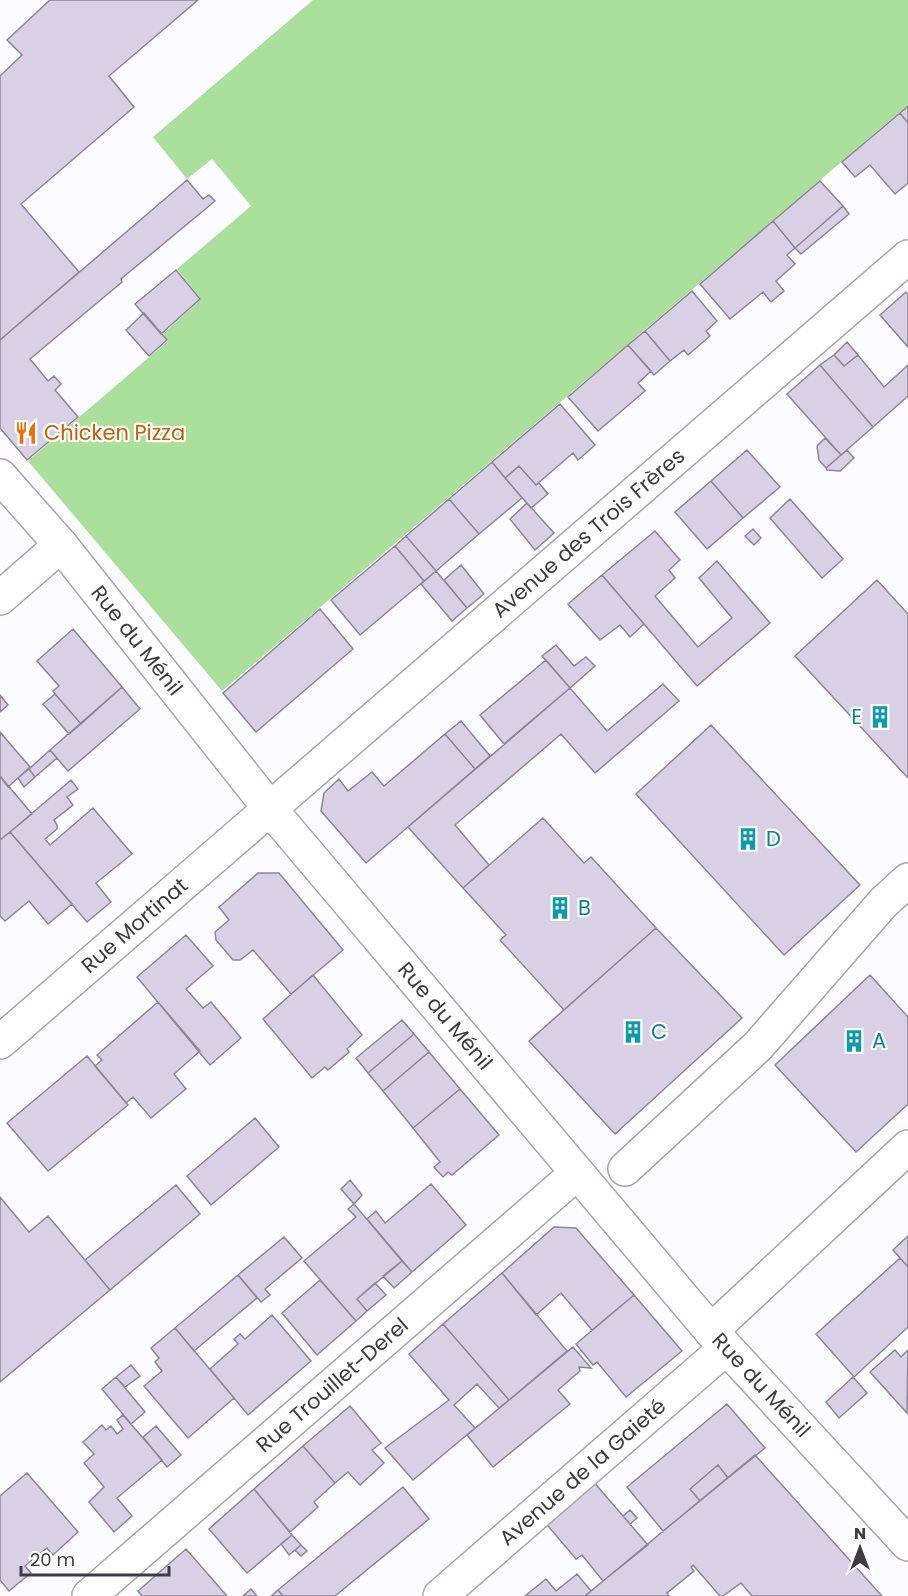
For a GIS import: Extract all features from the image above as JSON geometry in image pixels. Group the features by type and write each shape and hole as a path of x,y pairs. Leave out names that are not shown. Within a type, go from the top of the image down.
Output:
{"street":[{"name":"Avenue des Trois Frères","path":"271,810 908,257"},
{"name":"Rue du Ménil","path":"0,476 61,545 271,810 718,1339 908,1544"},
{"path":"0,598 61,545"},
{"name":"Rue Mortinat","path":"0,1042 271,810"},
{"path":"625,1169 758,1046 883,903 908,880"},
{"name":"Avenue de la Gaieté","path":"440,1596 718,1339 908,1148"},
{"name":"Rue Trouillet-Derel","path":"89,1596 577,1173"}],"green space":[{"path":"313,0 908,0 908,105 222,691 28,461 168,341 163,334 201,299 177,269 251,206 212,159 187,179 153,137"}],"building":[{"path":"50,0 198,0 109,76 134,107 21,204 79,272 0,340 0,76 22,55 7,40"},
{"path":"908,106 908,123 900,113"},
{"path":"900,113 908,123 908,183 895,194 870,165 855,177 842,162"},
{"path":"187,180 203,199 209,195 215,201 30,359 48,381 54,376 61,384 55,390 78,417 27,460 0,428 0,340"},
{"path":"820,181 843,206 795,248 773,221"},
{"path":"843,206 849,214 801,254 795,248"},
{"path":"773,221 795,248 787,255 795,264 776,281 784,291 771,302 763,292 730,319 700,284"},
{"path":"176,270 200,299 161,334 135,304"},
{"path":"692,291 717,321 706,331 710,336 688,355 684,350 670,361 645,331"},
{"path":"906,292 908,294 908,347 880,315"},
{"path":"144,313 167,340 149,356 126,330"},
{"path":"645,331 670,361 654,375 628,345"},
{"path":"847,342 858,355 844,366 834,355"},
{"path":"628,345 651,371 638,383 645,391 598,431 568,397"},
{"path":"834,355 844,366 858,355 884,387 908,365 908,396 873,427 820,365"},
{"path":"820,365 873,427 841,455 787,394"},
{"path":"560,404 595,445 578,460 573,453 536,485 519,466 505,478 492,462"},
{"path":"825,438 841,455 826,468 819,460 817,446"},
{"path":"747,450 780,487 743,518 711,481"},
{"path":"847,450 854,458 840,471 827,470 826,468"},
{"path":"492,462 522,498 479,534 449,499"},
{"path":"519,466 536,485 539,483 548,494 531,508 505,478"},
{"path":"711,481 743,518 707,549 675,512"},
{"path":"449,499 479,534 436,571 406,536"},
{"path":"790,499 843,559 822,578 770,518"},
{"path":"527,503 554,533 535,550 510,519"},
{"path":"753,529 761,538 754,545 745,536"},
{"path":"655,531 680,560 669,570 675,578 655,596 698,647 732,618 699,578 717,561 770,623 697,686 602,575"},
{"path":"406,536 436,571 424,581 395,546"},
{"path":"395,546 424,581 360,635 331,600"},
{"path":"461,565 484,594 467,608 444,580"},
{"path":"436,571 467,608 452,621 421,584"},
{"path":"602,575 644,624 630,637 620,625 600,640 568,604"},
{"name":"E","path":"877,580 908,614 908,778 795,656"},
{"path":"320,609 353,649 256,732 223,693"},
{"path":"73,629 122,687 81,724 55,694 53,691 59,686 37,661"},
{"path":"556,645 574,666 586,657 595,666 570,688 542,656"},
{"path":"546,660 570,688 504,744 480,715"},
{"path":"663,684 679,701 595,773 561,734 455,825 489,865 463,888 408,827 570,688 607,731"},
{"path":"122,687 140,709 68,771 50,750"},
{"path":"55,694 81,724 69,734 43,704"},
{"path":"0,695 8,705 0,712"},
{"path":"461,721 490,756 475,769 445,734"},
{"name":"D","path":"711,725 860,885 784,955 636,794"},
{"path":"0,732 30,767 8,787 0,776"},
{"path":"445,734 475,769 366,863 321,811 324,793 339,779 348,791 372,772 384,786"},
{"path":"50,750 57,758 35,777 29,769"},
{"path":"29,769 35,777 24,787 18,778"},
{"path":"0,776 32,814 0,840"},
{"path":"71,780 78,789 67,797 73,805 54,820 57,829 45,839 50,845 93,808 132,854 96,883 111,902 87,922 10,832"},
{"name":"B","path":"543,818 584,863 591,857 656,928 564,1010 500,940 506,935 463,888"},
{"path":"10,832 72,904 48,924 29,901 5,921 0,916 0,840"},
{"path":"258,873 279,873 343,950 291,994 253,950 240,960 233,960 216,940 215,932 229,920 219,907"},
{"name":"C","path":"656,928 742,1018 615,1134 529,1041"},
{"path":"186,935 213,966 186,989 203,1008 211,1002 241,1038 210,1065 137,977"},
{"path":"313,975 362,1035 347,1049 349,1052 328,1070 325,1067 312,1078 263,1019"},
{"name":"A","path":"870,975 908,1017 908,1104 856,1152 775,1065"},
{"path":"158,1002 200,1051 174,1074 186,1089 151,1118 133,1097 126,1103 95,1066 102,1060 97,1055"},
{"path":"402,1020 414,1034 368,1073 356,1058"},
{"path":"414,1034 429,1052 383,1091 368,1073"},
{"path":"429,1052 460,1089 413,1128 383,1091"},
{"path":"87,1056 128,1105 48,1171 7,1123"},
{"path":"460,1089 499,1135 452,1175 448,1172 443,1177 434,1167 440,1162 413,1128"},
{"path":"255,1118 279,1147 211,1205 187,1176"},
{"path":"350,1180 362,1195 354,1204 341,1189"},
{"path":"431,1184 466,1225 412,1272 367,1219 376,1211 385,1223"},
{"path":"176,1185 200,1214 110,1290 85,1260"},
{"path":"0,1197 29,1232 48,1216 110,1290 0,1382"},
{"path":"354,1204 402,1261 357,1299 367,1311 356,1321 304,1261 356,1217 348,1209"},
{"path":"554,1227 576,1228 634,1295 592,1330 561,1293 536,1315 502,1273"},
{"path":"908,1236 908,1267 893,1250"},
{"path":"284,1237 302,1258 265,1289 270,1295 261,1302 238,1275"},
{"path":"900,1258 908,1267 908,1327 854,1377 816,1334"},
{"path":"402,1261 412,1272 394,1288 383,1276"},
{"path":"502,1273 567,1351 509,1400 443,1324"},
{"path":"238,1275 257,1298 194,1351 175,1328"},
{"path":"320,1280 356,1321 317,1355 282,1313"},
{"path":"375,1283 386,1295 367,1311 357,1299"},
{"path":"634,1295 682,1351 626,1397 597,1362 593,1365 576,1344"},
{"path":"272,1315 311,1361 248,1415 210,1369 238,1344 234,1339 240,1334 245,1339"},
{"path":"443,1324 509,1400 499,1408 477,1384 454,1405 475,1428 413,1480 385,1448 449,1400 409,1354"},
{"path":"175,1328 234,1398 188,1438 144,1386 162,1371 155,1362 159,1358 151,1348"},
{"path":"573,1347 591,1368 579,1367 580,1371 558,1390 570,1404 493,1467 467,1435"},
{"path":"895,1350 901,1357 908,1350 907,1413 870,1372"},
{"path":"131,1365 140,1376 125,1387 116,1377"},
{"path":"116,1377 145,1412 131,1424 102,1389"},
{"path":"853,1377 867,1393 839,1418 826,1402"},
{"path":"727,1404 765,1448 728,1478 718,1465 690,1489 700,1501 663,1531 627,1487"},
{"path":"350,1406 381,1443 372,1450 384,1463 360,1485 348,1472 335,1483 303,1446"},
{"path":"123,1415 162,1460 117,1498 132,1516 114,1532 89,1502 104,1487 84,1463 94,1454 83,1442 102,1425 106,1430 111,1426 117,1434 123,1429 117,1420"},
{"path":"156,1426 181,1455 167,1467 143,1437"},
{"path":"303,1446 335,1483 314,1502 318,1507 290,1532 254,1489"},
{"path":"755,1455 882,1596 752,1596 741,1583 720,1596 693,1565 691,1567 694,1571 667,1593 669,1596 585,1596"},
{"path":"718,1465 728,1478 700,1501 690,1489"},
{"path":"27,1473 78,1532 53,1555 47,1548 25,1566 31,1573 9,1591 0,1580 0,1496"},
{"path":"592,1480 648,1545 603,1581 582,1555 576,1559 543,1520"},
{"path":"403,1487 429,1519 335,1596 283,1596 278,1590"},
{"path":"254,1489 292,1535 247,1573 209,1529"},
{"path":"630,1510 637,1518 630,1524 623,1516"},
{"path":"292,1535 301,1545 289,1555 281,1544"},
{"path":"301,1545 307,1551 301,1556 295,1550"},
{"path":"186,1549 227,1596 142,1596 138,1591"},
{"path":"577,1574 591,1591 585,1596 525,1596 546,1579 556,1591"},
{"path":"251,1589 257,1596 243,1596"},
{"path":"278,1590 283,1596 271,1596"}],"place":[{"name":"Chicken Pizza","path":"26,433"},
{"name":"E","path":"880,717"},
{"name":"D","path":"748,839"},
{"name":"B","path":"560,908"},
{"name":"C","path":"633,1032"},
{"name":"A","path":"854,1041"}]}
